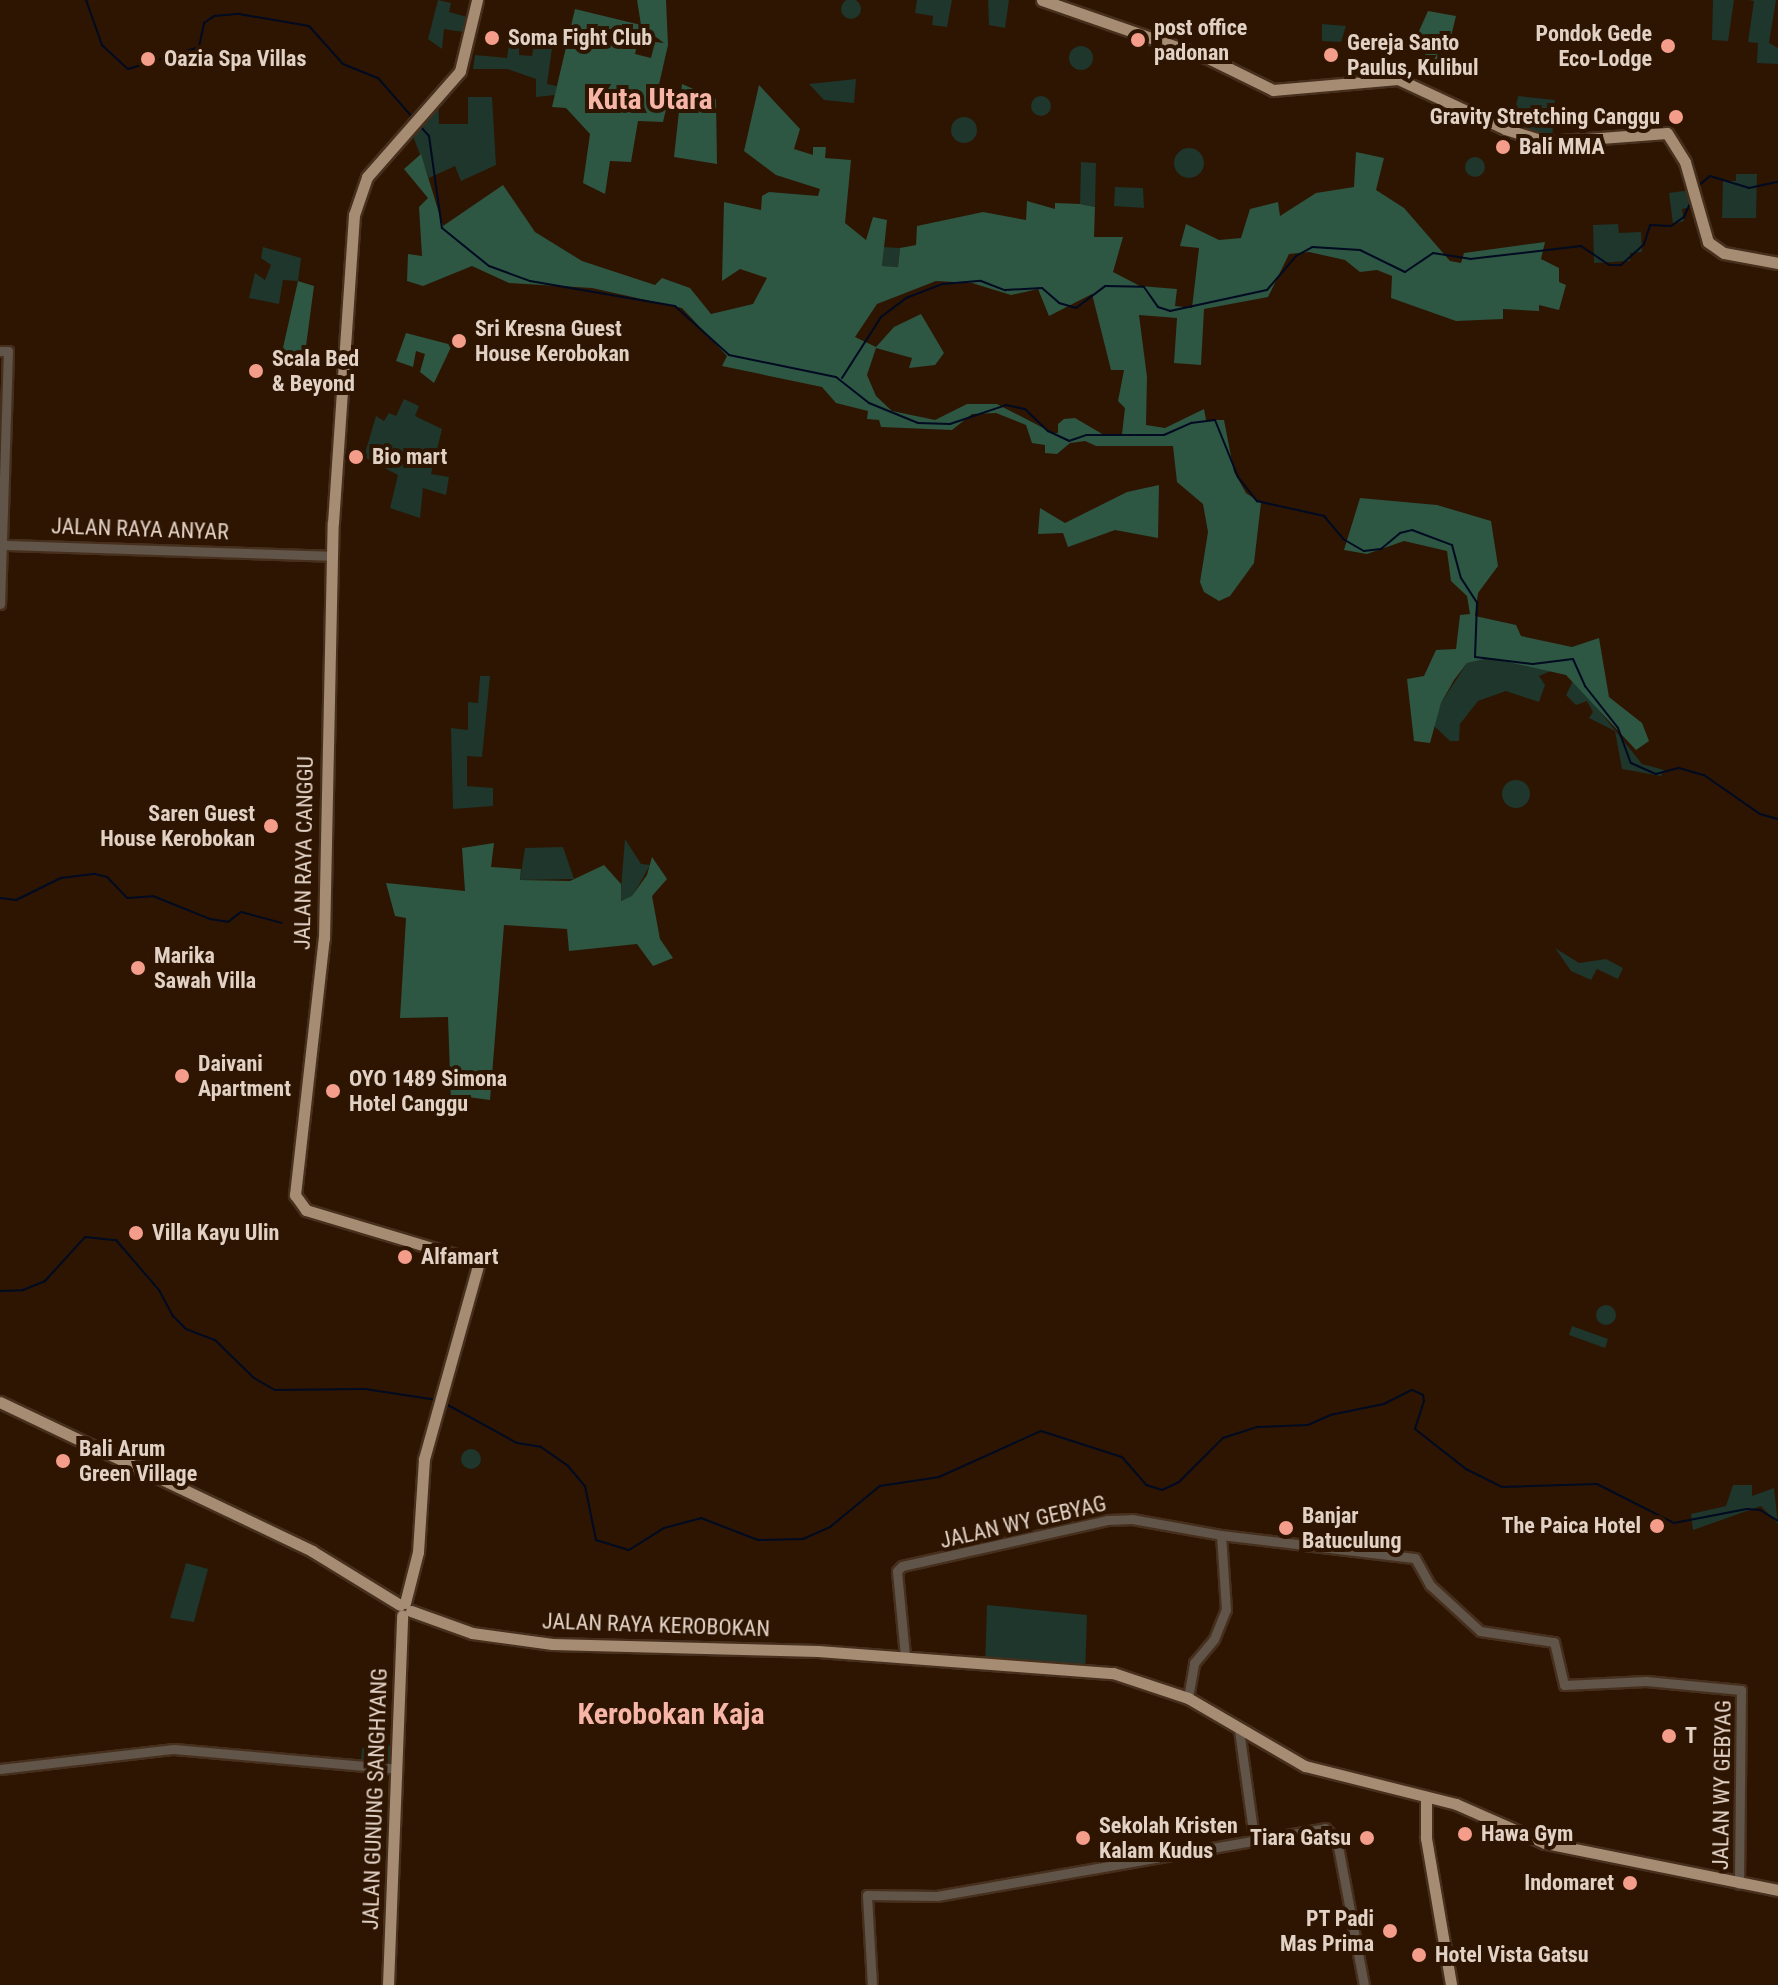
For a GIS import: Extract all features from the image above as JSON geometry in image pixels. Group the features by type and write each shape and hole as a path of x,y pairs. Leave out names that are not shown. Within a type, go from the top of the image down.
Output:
{"main road":[{"name":"JALAN RAYA CANGGU","path":"404,1608 418,1552 421,1485 479,1262 306,1210 295,1199 324,938 332,556 345,299 357,200 367,177 452,84 461,68 477,0"},
{"path":"1042,0 1186,50 1273,90 1398,79 1505,129 1547,142 1667,133 1682,153 1703,232 1712,247 1778,263"},
{"name":"JALAN RAYA KEROBOKAN","path":"0,1402 312,1551 404,1608 472,1633 552,1644 905,1656 1113,1673 1188,1698 1305,1766 1456,1804 1545,1843 1778,1890"},
{"name":"JALAN GUNUNG SANGHYANG","path":"388,1985 404,1608"},
{"path":"1426,1797 1426,1838 1451,1985"}],"street":[{"path":"0,604 5,545 4,351"},
{"name":"JALAN RAYA ANYAR","path":"5,545 332,556"},
{"name":"JALAN WY GEBYAG","path":"905,1656 897,1571 902,1566 1122,1518 1221,1535 1415,1558 1430,1585 1480,1631 1554,1642 1560,1681 1570,1687 1646,1681 1741,1690 1739,1884"},
{"path":"1188,1698 1196,1659 1224,1619 1226,1552 1221,1535"},
{"path":"1226,1552 1233,1536"},
{"path":"1239,1730 1254,1838"},
{"path":"0,1769 174,1749 396,1769"},
{"path":"872,1985 865,1897 920,1897 1317,1828 1333,1832 1364,1985"}],"green space":[{"path":"851,-1 858,2 861,9 858,16 851,19 844,16 841,9 844,2"},
{"path":"438,0 451,3 449,12 471,18 469,33 444,29 442,49 428,39"},
{"path":"637,0 666,0 668,45 655,102 667,105 663,122 638,121 631,162 610,161 605,194 583,183 590,134 566,108 552,107 575,9 641,25","holes":["641,26 664,43 655,42 651,58 635,54"]},
{"path":"917,0 952,0 947,27 932,25 933,16 915,13"},
{"path":"988,0 1009,0 1005,28 989,25"},
{"path":"1713,0 1734,0 1728,41 1712,40"},
{"path":"1748,0 1776,0 1769,43 1778,48 1778,64 1757,63 1758,43 1748,42 1754,1"},
{"path":"1428,11 1456,16 1442,73 1414,42"},
{"path":"1322,24 1346,26 1341,42 1322,41"},
{"path":"509,44 519,45 519,55 532,56 534,45 552,48 547,84 557,86 555,95 536,97 536,79 507,69 473,69 475,55 507,58"},
{"path":"1081,46 1092,53 1093,58 1086,69 1081,70 1070,63 1069,58 1076,47"},
{"path":"856,79 854,103 824,100 809,84"},
{"path":"682,84 716,99 717,164 674,157"},
{"path":"759,85 800,129 794,149 813,155 813,147 826,147 825,158 851,160 845,223 866,240 873,217 887,220 882,266 898,267 900,248 916,245 917,226 983,212 1026,220 1027,201 1055,209 1055,203 1080,204 1095,207 1094,237 1123,237 1113,272 1140,286 1177,289 1175,306 1192,308 1199,248 1180,246 1186,224 1219,240 1241,238 1250,209 1278,202 1280,216 1316,193 1354,187 1356,152 1384,158 1376,190 1404,208 1450,261 1461,263 1464,253 1545,242 1541,259 1559,268 1559,282 1566,285 1559,310 1539,305 1539,311 1503,309 1503,319 1456,321 1391,298 1392,276 1377,270 1360,272 1345,260 1309,252 1289,254 1268,297 1204,309 1201,365 1174,363 1177,318 1139,315 1147,377 1146,425 1165,428 1204,409 1206,420 1224,420 1234,472 1246,493 1261,503 1254,563 1230,596 1219,601 1204,592 1200,582 1208,532 1203,504 1177,482 1173,446 1096,446 1085,441 1070,443 1057,454 1045,453 1045,445 1032,443 1026,425 996,413 972,414 952,430 881,427 879,420 867,419 868,411 836,403 822,387 722,366 727,356 682,308 592,288 509,283 472,266 423,286 407,281 408,254 422,256 419,207 428,198 404,169 421,154 443,226 503,185 535,232 582,261 655,285 662,278 690,288 711,314 753,304 767,278 740,269 722,281 724,202 761,210 762,196 769,192 818,196 820,189 776,175 744,151","holes":["936,281 972,283 1011,295 1038,289 1049,316 1092,294 1111,370 1124,370 1118,401 1125,408 1122,434 1104,435 1075,418 1064,419 1058,424 1058,433 1053,433 997,404 967,404 935,420 892,411 876,396 867,375 876,348 912,358 909,368 935,365 944,353 921,314 894,327 876,347 855,337 877,304"]},
{"path":"438,86 439,124 468,124 468,97 492,97 496,165 461,181 455,166 429,178 411,131"},
{"path":"1037,96 1045,96 1051,106 1045,116 1037,116 1031,110 1031,102"},
{"path":"1518,96 1555,100 1552,139 1511,130"},
{"path":"964,117 973,121 977,130 973,139 964,143 955,139 951,130 955,121"},
{"path":"1189,148 1200,152 1204,163 1200,174 1189,178 1178,174 1174,163 1178,152"},
{"path":"1475,157 1482,160 1485,167 1482,174 1475,177 1468,174 1465,167 1468,160"},
{"path":"1081,162 1096,163 1095,207 1080,204"},
{"path":"1736,174 1757,174 1756,218 1722,218 1723,181 1736,181"},
{"path":"1115,187 1143,188 1144,208 1114,206"},
{"path":"1690,190 1696,206 1682,209 1684,221 1673,224 1669,193"},
{"path":"1618,224 1619,233 1641,232 1642,252 1630,253 1630,261 1594,263 1593,225"},
{"path":"263,247 301,258 298,281 283,280 279,304 249,298 255,273 265,280 271,265 261,258"},
{"path":"883,247 900,248 898,267 882,266"},
{"path":"298,281 314,286 304,361 280,361"},
{"path":"406,333 452,345 434,383 420,372 425,354 416,351 413,367 396,361"},
{"path":"404,399 419,406 415,416 442,429 431,474 449,477 446,495 423,488 420,518 390,508 398,475 364,457 376,416 384,421 389,413 396,416"},
{"path":"1159,485 1158,538 1115,530 1068,547 1063,533 1038,534 1040,508 1065,523 1127,492"},
{"path":"1360,498 1437,505 1491,521 1498,566 1478,593 1475,616 1516,625 1521,636 1572,647 1599,638 1609,697 1642,723 1649,741 1636,750 1566,675 1490,658 1467,663 1441,703 1430,743 1414,741 1407,679 1424,676 1436,650 1456,649 1460,615 1470,614 1467,596 1451,581 1447,551 1404,541 1367,554 1344,550"},
{"path":"1490,658 1553,670 1539,676 1545,685 1539,702 1506,691 1478,701 1460,724 1459,741 1450,741 1433,725 1441,703 1467,663"},
{"path":"480,676 490,676 482,757 467,756 467,786 493,788 493,806 453,809 451,728 468,730 468,702 478,703"},
{"path":"1574,679 1642,764 1664,770 1661,776 1622,769 1615,731 1589,718 1593,712 1587,701 1576,705 1566,695"},
{"path":"1516,780 1526,784 1530,794 1526,804 1516,808 1506,804 1502,794 1506,784"},
{"path":"625,839 641,864 650,865 632,897 620,901"},
{"path":"494,843 491,867 521,869 520,880 570,881 604,865 621,884 621,901 632,896 647,875 652,857 667,879 652,896 660,939 673,958 653,966 637,944 569,951 567,929 504,925 490,1100 468,1097 451,1102 448,1017 400,1018 406,918 395,916 386,883 465,891 462,848"},
{"path":"563,847 574,879 520,880 525,848"},
{"path":"1555,948 1579,963 1606,959 1623,968 1618,979 1597,969 1591,980 1571,971"},
{"path":"1606,1305 1613,1308 1616,1315 1613,1322 1606,1325 1599,1322 1596,1315 1599,1308"},
{"path":"1572,1326 1608,1339 1605,1348 1569,1335"},
{"path":"471,1449 478,1452 481,1459 478,1466 471,1469 464,1466 461,1459 464,1452"},
{"path":"1733,1485 1752,1485 1752,1496 1774,1488 1778,1524 1761,1506 1693,1530 1691,1514 1726,1506"},
{"path":"186,1563 208,1569 194,1622 170,1618"},
{"path":"987,1605 1087,1615 1085,1678 985,1668"},
{"path":"375,1744 397,1746 396,1762 361,1760 362,1748 374,1749"}],"waterway":[{"path":"86,0 102,45 128,69 199,47 204,23 214,16 239,14 309,26 343,64 378,78 413,118"},
{"path":"420,126 429,136 442,228 489,266 530,281 675,306 729,355 836,377 869,403 918,423 950,424 1006,405 1025,409 1048,431 1069,441 1086,435 1164,435 1191,423 1215,420 1238,477 1257,501 1324,516 1343,539 1364,551 1381,549 1400,533 1412,530 1452,545 1461,578 1477,603 1475,657 1533,664 1573,659 1585,686 1618,728 1631,763 1656,774 1679,768 1704,775 1760,814 1778,819"},
{"path":"1696,188 1710,176 1749,188 1778,182"},
{"path":"842,378 881,317 906,298 943,284 981,281 1005,290 1042,288 1059,303 1076,308 1105,286 1144,287 1158,307 1170,311 1267,290 1296,256 1312,247 1360,250 1405,272 1433,253 1470,259 1581,246 1609,265 1621,265 1644,244 1650,225 1671,226 1684,217 1691,201"},
{"path":"0,898 16,900 61,878 95,874 107,877 127,898 153,896 210,919 228,922 241,912 282,923"},
{"path":"0,1291 23,1290 45,1281 85,1237 116,1240 159,1290 173,1316 186,1329 215,1340 254,1378 275,1390 365,1389 437,1400"},
{"path":"446,1404 517,1443 541,1447 568,1466 585,1486 596,1540 629,1550 664,1528 701,1518 758,1540 803,1539 830,1527 880,1486 939,1477 1041,1431 1122,1457 1146,1485 1162,1490 1179,1482 1223,1438 1257,1427 1308,1425 1330,1415 1384,1404 1412,1390 1423,1395 1424,1401 1415,1429 1466,1469 1502,1487 1597,1484 1674,1523 1747,1509 1760,1510 1778,1521"}],"place":[{"name":"Soma Fight Club","path":"492,38"},
{"name":"post office padonan","path":"1138,40"},
{"name":"Pondok Gede Eco-Lodge","path":"1668,46"},
{"name":"Gereja Santo Paulus, Kulibul","path":"1331,55"},
{"name":"Oazia Spa Villas","path":"148,59"},
{"name":"Gravity Stretching Canggu","path":"1676,117"},
{"name":"Bali MMA","path":"1503,147"},
{"name":"Sri Kresna Guest House Kerobokan","path":"459,341"},
{"name":"Scala Bed & Beyond","path":"256,371"},
{"name":"Bio mart","path":"356,457"},
{"name":"Saren Guest House Kerobokan","path":"271,826"},
{"name":"Marika Sawah Villa","path":"138,968"},
{"name":"Daivani Apartment","path":"182,1076"},
{"name":"OYO 1489 Simona Hotel Canggu","path":"333,1091"},
{"name":"Villa Kayu Ulin","path":"136,1233"},
{"name":"Alfamart","path":"405,1257"},
{"name":"Bali Arum Green Village","path":"63,1461"},
{"name":"The Paica Hotel","path":"1657,1526"},
{"name":"Banjar Batuculung","path":"1286,1528"},
{"name":"T","path":"1669,1736"},
{"name":"Hawa Gym","path":"1465,1834"},
{"name":"Sekolah Kristen Kalam Kudus","path":"1083,1838"},
{"name":"Tiara Gatsu","path":"1367,1838"},
{"name":"Indomaret","path":"1630,1883"},
{"name":"PT Padi Mas Prima","path":"1390,1931"},
{"name":"Hotel Vista Gatsu","path":"1419,1955"}],"district":[{"name":"Kuta Utara","path":"650,99"},
{"name":"Kerobokan Kaja","path":"671,1714"}]}
